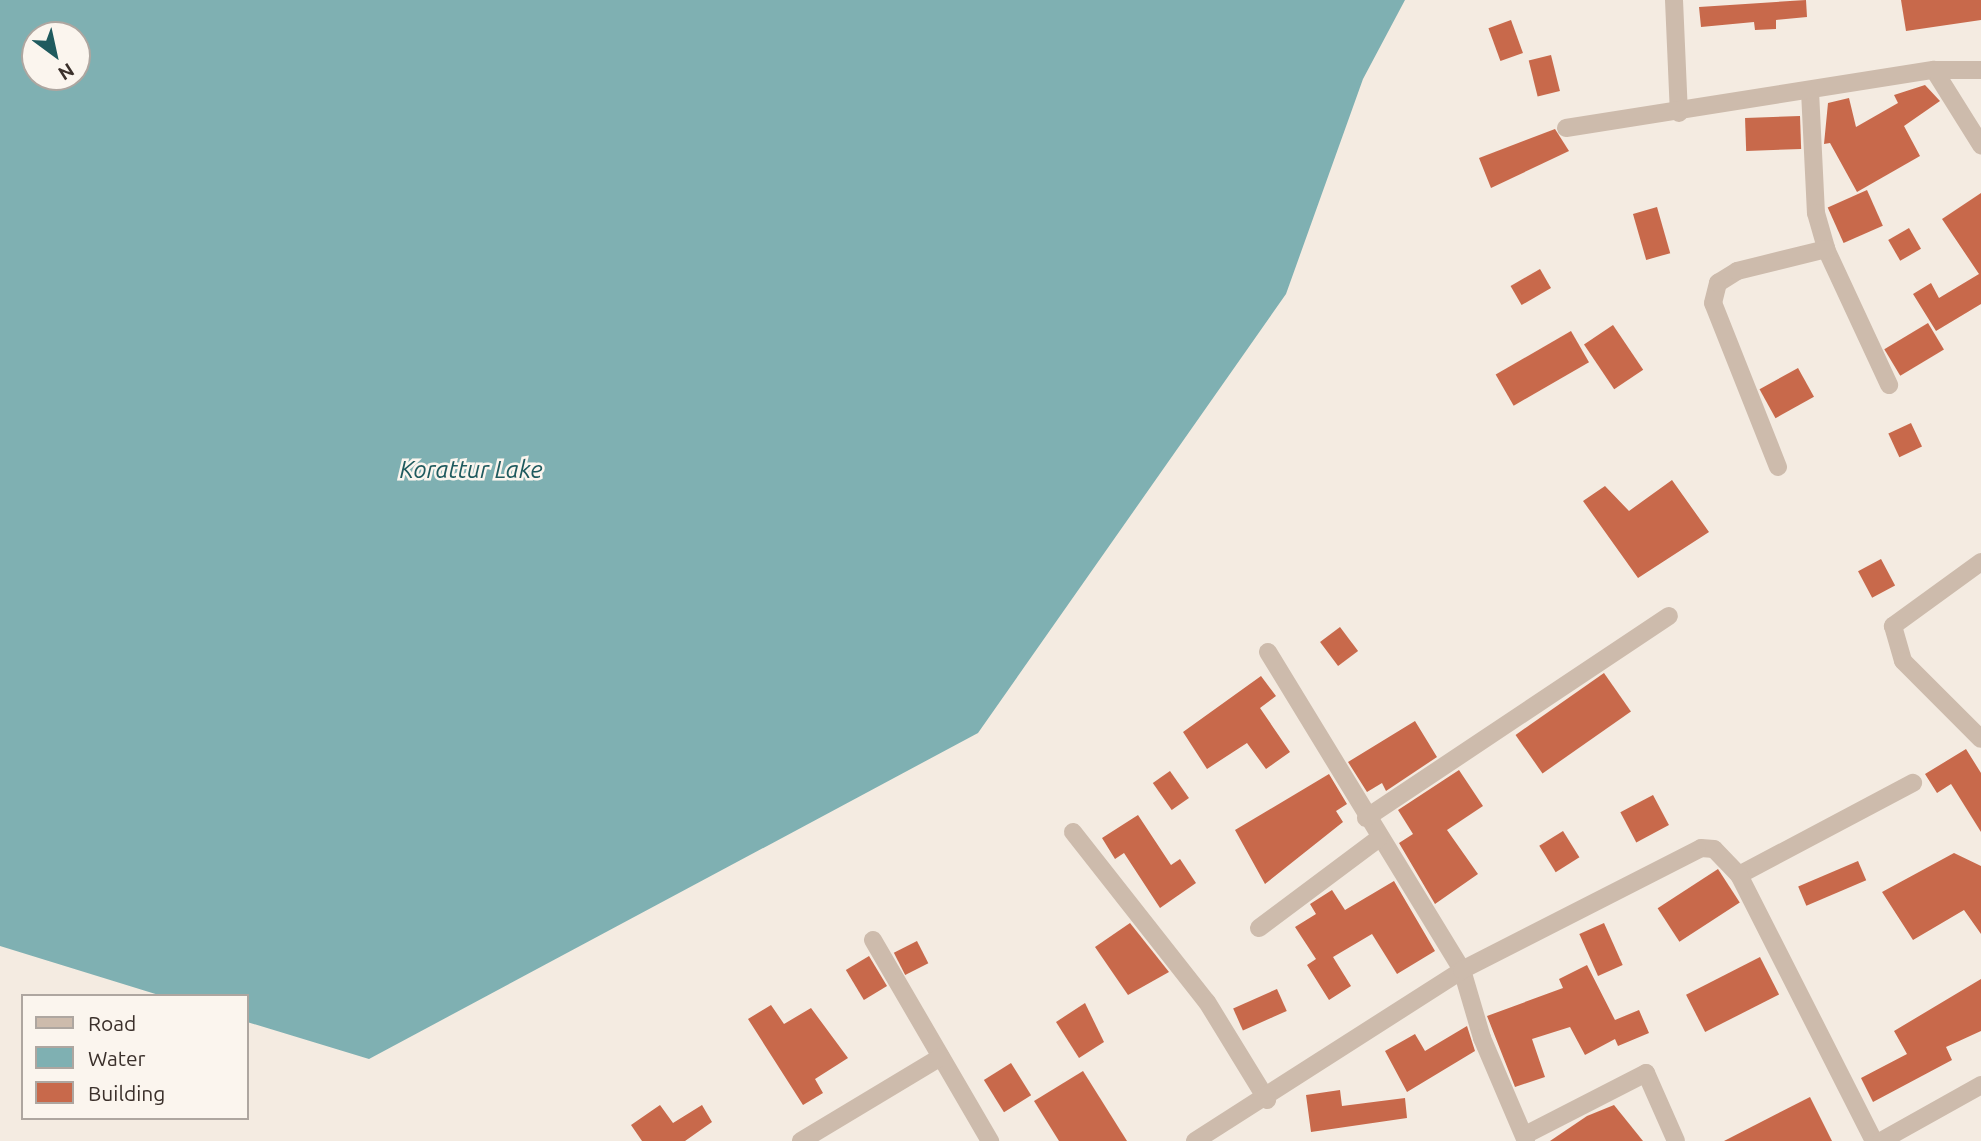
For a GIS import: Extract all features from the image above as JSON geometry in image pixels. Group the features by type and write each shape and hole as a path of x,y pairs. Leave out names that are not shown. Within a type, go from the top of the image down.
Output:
{"street":[{"path":"1674,0 1679,113"},
{"path":"1566,128 1679,113 1934,70 1981,70"},
{"path":"1934,70 1981,145"},
{"path":"1810,91 1816,213 1826,249 1889,385"},
{"path":"1779,467 1713,303 1718,283 1737,271 1826,249"},
{"path":"1981,562 1893,626 1903,661 1981,739"},
{"path":"1366,818 1669,616"},
{"path":"1268,652 1378,839 1462,970 1482,1038 1525,1138 1646,1073 1676,1141"},
{"path":"1739,875 1913,783"},
{"path":"1073,832 1207,1002 1267,1100"},
{"path":"1259,928 1378,839"},
{"path":"1195,1141 1267,1100 1462,970 1700,848 1714,849 1739,875 1874,1141"},
{"path":"873,940 990,1141"},
{"path":"801,1141 941,1057"},
{"path":"1881,1141 1981,1085"}],"water":[{"name":"Korattur Lake","path":"0,0 1405,0 1363,79 1286,294 978,733 369,1059 248,1022 248,994 156,994 0,946"}],"building":[{"path":"1806,0 1807,17 1776,20 1776,29 1755,30 1754,22 1701,27 1699,7"},
{"path":"1901,0 1981,0 1981,20 1906,31"},
{"path":"1511,20 1523,53 1500,61 1488,28"},
{"path":"1551,55 1560,91 1538,96 1529,61"},
{"path":"1925,85 1940,101 1904,126 1920,156 1857,192 1830,143 1824,144 1828,103 1849,98 1856,127 1898,103 1894,95"},
{"path":"1800,116 1801,149 1746,151 1745,118"},
{"path":"1555,129 1569,151 1491,188 1479,158"},
{"path":"1867,190 1883,226 1844,243 1828,207"},
{"path":"1981,193 1981,304 1936,331 1913,294 1931,283 1939,298 1979,274 1942,219"},
{"path":"1657,207 1670,253 1646,260 1633,214"},
{"path":"1909,228 1921,249 1900,261 1888,240"},
{"path":"1540,269 1551,288 1522,305 1511,286"},
{"path":"1928,323 1944,350 1900,376 1884,349"},
{"path":"1613,325 1643,370 1614,389 1584,345"},
{"path":"1571,331 1589,362 1514,406 1496,374"},
{"path":"1798,368 1814,397 1776,418 1760,389"},
{"path":"1911,423 1922,447 1899,457 1888,434"},
{"path":"1672,480 1709,532 1638,578 1583,501 1605,486 1629,511"},
{"path":"1881,559 1895,585 1872,598 1858,571"},
{"path":"1340,627 1358,651 1338,666 1320,642"},
{"path":"1604,673 1631,712 1542,773 1516,735"},
{"path":"1261,676 1276,696 1260,708 1290,752 1266,769 1247,743 1207,769 1183,732"},
{"path":"1415,721 1437,757 1386,791 1382,783 1367,792 1348,762"},
{"path":"1966,749 1981,773 1981,832 1951,784 1937,793 1925,774"},
{"path":"1459,770 1483,806 1447,830 1478,874 1435,904 1399,843 1413,834 1398,810"},
{"path":"1170,771 1189,798 1172,810 1153,783"},
{"path":"1329,774 1347,804 1336,811 1343,822 1265,884 1235,830"},
{"path":"1653,795 1669,825 1636,842 1620,812"},
{"path":"1138,815 1171,865 1180,859 1196,883 1160,908 1124,853 1115,859 1102,838"},
{"path":"1563,831 1579,857 1556,872 1539,846"},
{"path":"1954,853 1981,866 1981,934 1964,910 1913,940 1882,892"},
{"path":"1858,861 1866,880 1806,906 1798,886"},
{"path":"1718,869 1740,903 1679,942 1658,908"},
{"path":"1394,881 1435,951 1397,974 1372,934 1333,957 1351,986 1329,1000 1307,965 1316,959 1295,927 1316,914 1310,904 1332,890 1345,910"},
{"path":"1130,923 1169,972 1128,995 1095,947"},
{"path":"1604,923 1623,965 1598,976 1579,934"},
{"path":"917,941 928,963 905,975 894,953"},
{"path":"869,956 887,986 864,1000 846,970"},
{"path":"1760,957 1779,994 1705,1032 1686,995"},
{"path":"1587,965 1615,1020 1639,1010 1649,1033 1618,1046 1615,1039 1585,1055 1570,1027 1532,1039 1545,1077 1515,1087 1487,1016 1563,988 1559,979"},
{"path":"1981,979 1981,1031 1946,1047 1952,1060 1873,1102 1861,1078 1907,1054 1894,1031"},
{"path":"1277,989 1287,1011 1243,1030 1233,1009"},
{"path":"1085,1003 1104,1042 1079,1058 1056,1022"},
{"path":"771,1005 784,1024 811,1008 848,1058 815,1079 823,1093 803,1105 748,1019"},
{"path":"1467,1026 1475,1051 1407,1092 1385,1051 1415,1034 1425,1051"},
{"path":"1011,1063 1031,1095 1004,1112 984,1080"},
{"path":"1083,1071 1127,1141 1059,1141 1034,1101"},
{"path":"1340,1090 1342,1106 1405,1098 1407,1118 1311,1132 1306,1095"},
{"path":"1810,1097 1832,1141 1724,1141"},
{"path":"660,1105 673,1123 702,1105 712,1122 685,1141 642,1141 631,1125"},
{"path":"1614,1105 1643,1141 1550,1141 1587,1116"}]}
